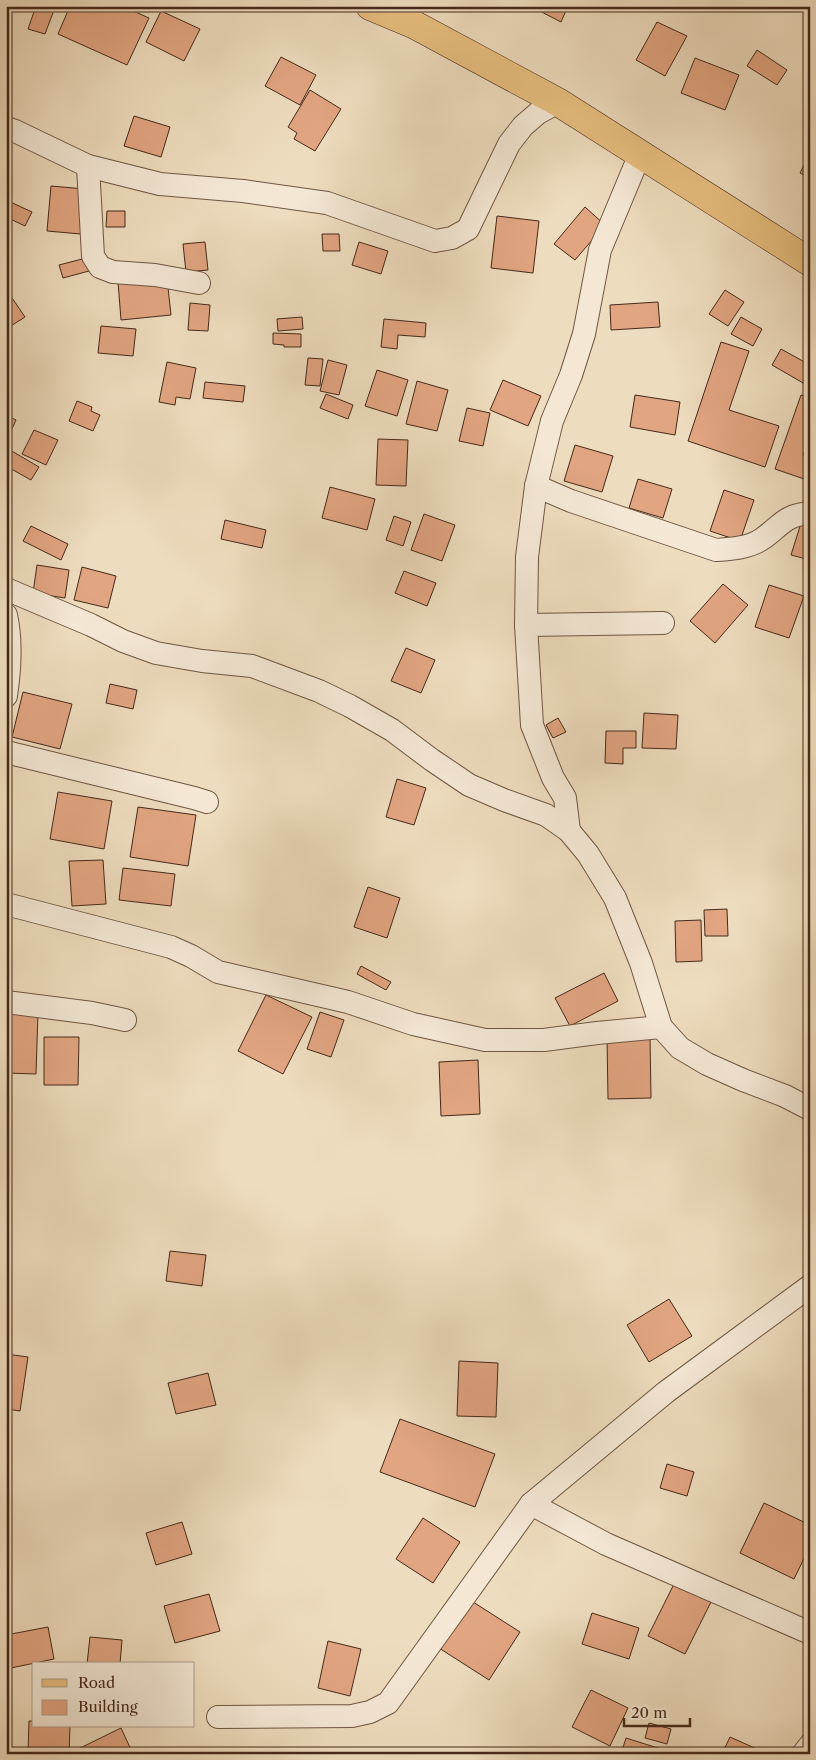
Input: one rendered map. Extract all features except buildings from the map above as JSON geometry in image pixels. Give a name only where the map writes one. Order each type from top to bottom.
[{"type":"main road","points":[[370,6],[413,24],[558,102],[810,262]]},
{"type":"street","points":[[6,128],[88,166],[160,184],[243,191],[327,203],[434,241],[452,238],[468,229],[509,144],[523,126],[538,113],[558,102]]},
{"type":"street","points":[[569,831],[565,798],[553,778],[532,725],[526,625],[527,557],[536,486],[552,421],[571,374],[584,334],[600,250],[640,154]]},
{"type":"street","points":[[88,166],[94,256],[100,267],[113,272],[155,275],[199,283]]},
{"type":"street","points":[[536,486],[570,501],[716,550],[738,548],[761,540],[786,518],[810,513]]},
{"type":"street","points":[[6,589],[124,641],[156,652],[202,661],[252,666],[319,691],[392,730],[469,785],[546,815],[569,831],[588,854],[616,898],[641,963],[661,1027],[680,1048],[707,1064],[785,1096],[810,1109]]},
{"type":"street","points":[[6,615],[10,667],[6,696]]},
{"type":"street","points":[[526,625],[663,623]]},
{"type":"street","points":[[6,752],[207,802]]},
{"type":"street","points":[[6,904],[171,947],[218,972],[348,1002],[413,1024],[485,1040],[544,1040],[597,1032],[661,1027]]},
{"type":"street","points":[[6,1002],[92,1013],[125,1020]]},
{"type":"street","points":[[218,1717],[352,1716],[370,1712],[388,1703],[531,1504],[666,1392],[810,1286]]},
{"type":"street","points":[[531,1504],[606,1544],[810,1633]]},
{"type":"street","points":[[804,1754],[810,1745]]}]
